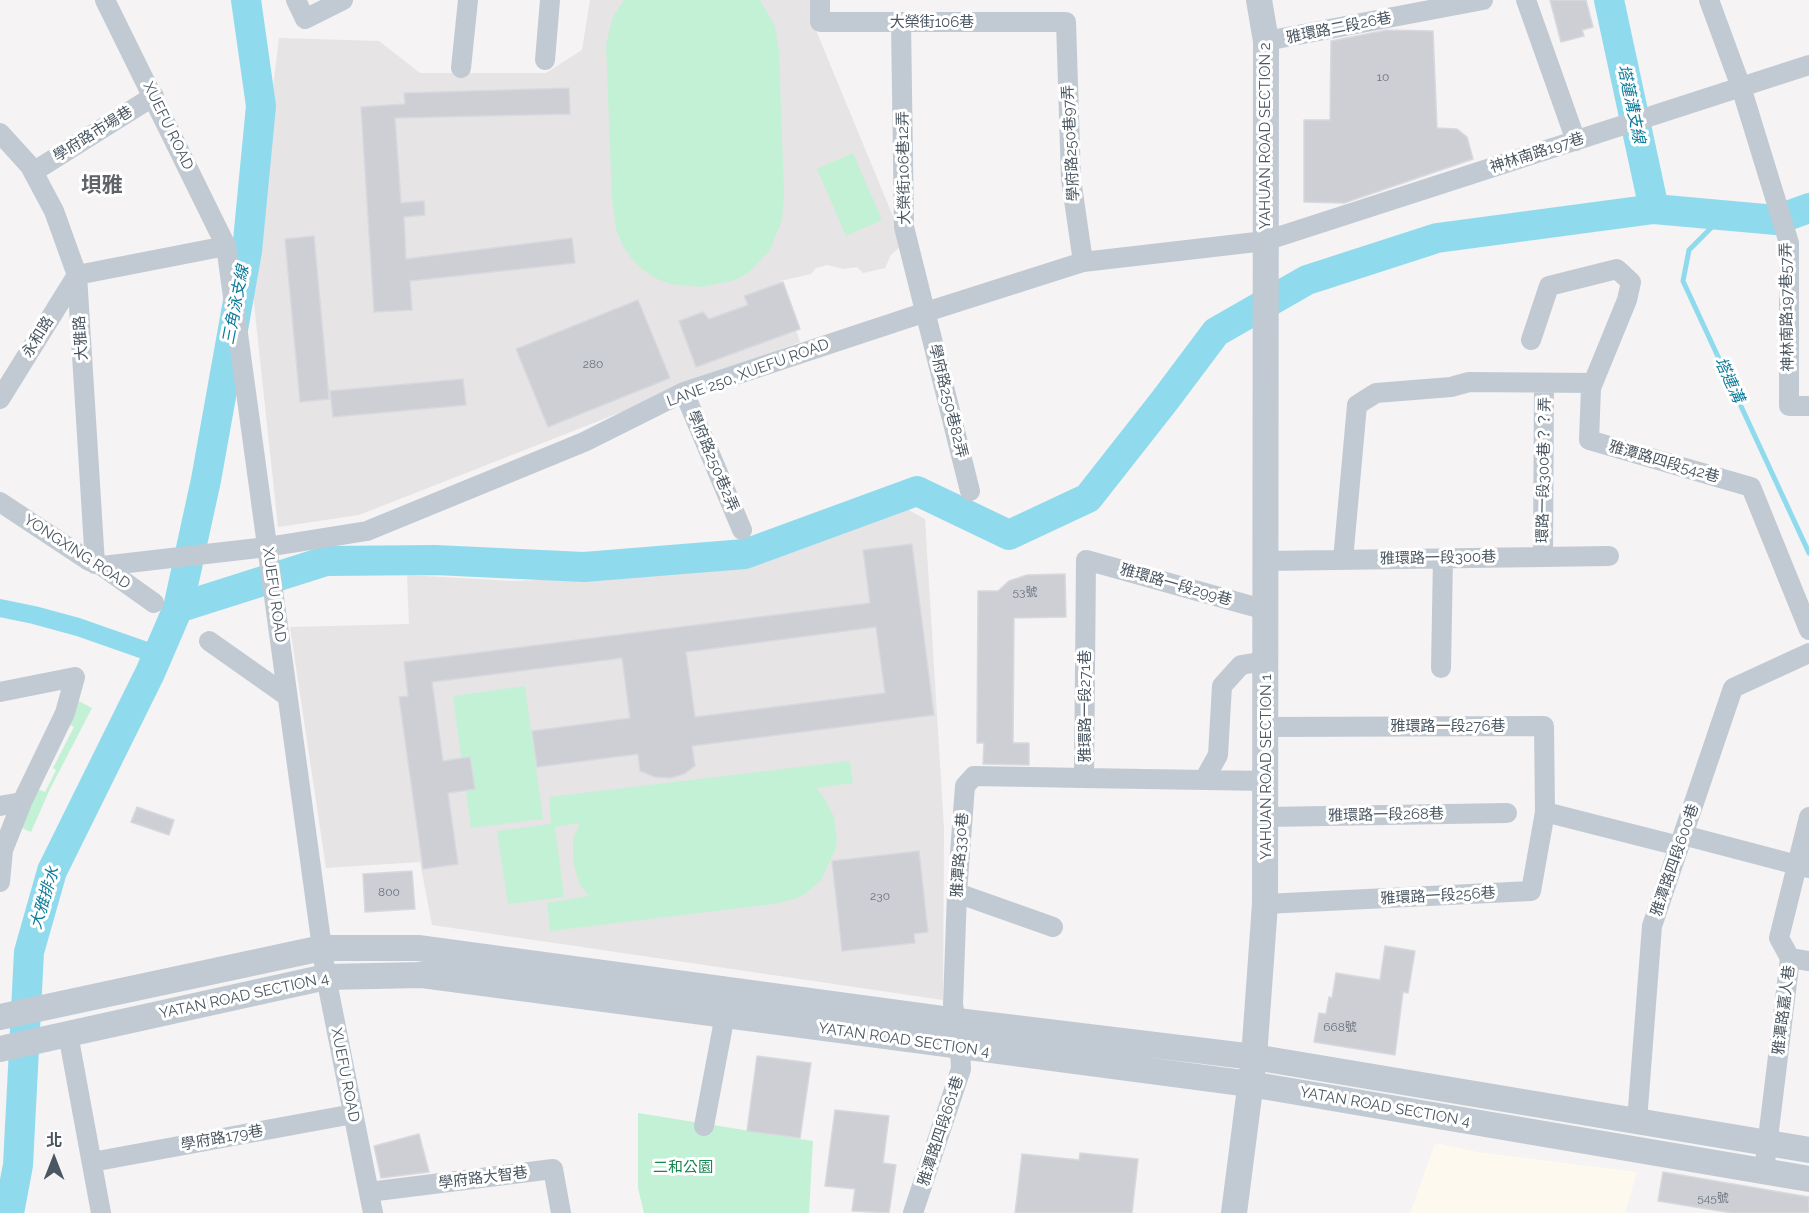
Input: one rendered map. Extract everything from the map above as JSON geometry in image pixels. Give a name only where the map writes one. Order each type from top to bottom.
[{"type":"street","points":[[296,0],[306,19],[343,0]]},
{"type":"street","points":[[461,68],[468,0]]},
{"type":"street","points":[[545,60],[550,0]]},
{"type":"street","name":"大榮街106巷","points":[[820,0],[820,22],[1066,22]]},
{"type":"street","name":"YAHUAN ROAD SECTION 2","points":[[1259,0],[1266,41],[1266,319]]},
{"type":"street","points":[[1526,0],[1576,141]]},
{"type":"street","name":"神林南路197巷57弄","points":[[1709,0],[1741,87],[1789,243],[1789,406],[1809,406]]},
{"type":"street","name":"雅環路二段26巷","points":[[1266,41],[1470,1]]},
{"type":"street","name":"XUEFU ROAD","points":[[110,2],[226,246],[326,977],[373,1213]]},
{"type":"street","name":"大榮街106巷12弄","points":[[902,22],[904,227],[926,312]]},
{"type":"street","name":"學府路250巷97弄","points":[[1066,22],[1071,179],[1083,262]]},
{"type":"street","name":"神林南路197巷","points":[[1265,241],[1809,65]]},
{"type":"street","name":"學府路市場巷","points":[[33,172],[154,96]]},
{"type":"street","name":"大雅路","points":[[0,133],[33,172],[54,211],[77,275],[98,565]]},
{"type":"street","name":"LANE 250, XUEFU ROAD","points":[[98,565],[267,547],[367,531],[584,441],[684,392],[926,312],[1083,262],[1265,241]]},
{"type":"street","points":[[77,275],[226,246]]},
{"type":"street","name":"雅潭路四段542巷","points":[[1531,340],[1549,286],[1617,269],[1631,282],[1627,300],[1591,388],[1589,440],[1751,487],[1808,625]]},
{"type":"street","name":"永和路","points":[[0,399],[77,275]]},
{"type":"street","name":"學府路250巷82弄","points":[[926,312],[970,490]]},
{"type":"street","name":"YAHUAN ROAD SECTION 1","points":[[1234,1213],[1254,1057],[1265,904],[1266,319]]},
{"type":"street","points":[[1343,560],[1357,405],[1376,393],[1452,387],[1469,382],[1593,383]]},
{"type":"street","name":"環路一段300巷？？弄","points":[[1543,557],[1544,383]]},
{"type":"street","name":"學府路250巷2弄","points":[[684,392],[742,530]]},
{"type":"street","name":"YONGXING ROAD","points":[[0,502],[154,603]]},
{"type":"street","name":"雅環路一段300巷","points":[[1266,561],[1609,556]]},
{"type":"street","points":[[1441,668],[1443,558]]},
{"type":"street","name":"雅環路一段299巷","points":[[1086,560],[1266,610]]},
{"type":"street","name":"雅環路一段271巷","points":[[1086,560],[1084,778],[1266,781]]},
{"type":"street","points":[[209,641],[287,696]]},
{"type":"street","name":"雅潭路四段600巷","points":[[1637,1121],[1652,926],[1733,688],[1809,654]]},
{"type":"street","points":[[1204,780],[1218,755],[1222,686],[1241,665],[1266,661]]},
{"type":"street","points":[[0,692],[75,677],[65,713],[22,802],[3,850],[0,882]]},
{"type":"street","name":"雅環路一段276巷","points":[[1266,727],[1544,726],[1545,812]]},
{"type":"street","name":"雅潭路330巷","points":[[960,1047],[953,1004],[964,786],[974,776],[1084,778]]},
{"type":"street","points":[[0,806],[22,802]]},
{"type":"street","points":[[1545,812],[1803,866]]},
{"type":"street","name":"雅環路一段256巷","points":[[1265,904],[1532,891],[1545,812]]},
{"type":"street","name":"雅環路一段268巷","points":[[1266,817],[1507,813]]},
{"type":"street","name":"雅潭路嘉人巷","points":[[1764,1171],[1800,960],[1779,938],[1803,866],[1809,817]]},
{"type":"street","points":[[957,893],[1053,927]]},
{"type":"street","name":"YATAN ROAD SECTION 4","points":[[3,1017],[322,948],[418,948],[957,1021],[1254,1057],[1809,1150]]},
{"type":"street","name":"YATAN ROAD SECTION 4","points":[[2,1049],[326,977],[422,975],[1251,1084],[1809,1179]]},
{"type":"street","points":[[704,1126],[725,1015]]},
{"type":"street","points":[[62,1035],[92,1162],[101,1213]]},
{"type":"street","name":"雅潭路四段661巷","points":[[913,1213],[961,1069],[960,1047]]},
{"type":"street","name":"學府路179巷","points":[[92,1162],[353,1114]]},
{"type":"street","name":"學府路大智巷","points":[[369,1192],[553,1169],[561,1213]]},
{"type":"shaded area","points":[[590,0],[813,0],[813,23],[904,243],[891,255],[885,268],[863,273],[857,267],[843,269],[827,265],[816,268],[811,274],[780,281],[800,342],[359,515],[278,527],[253,294],[257,221],[279,38],[379,41],[420,73],[546,73],[582,50]]},
{"type":"shaded area","points":[[903,507],[925,519],[944,829],[943,1000],[432,925],[420,862],[326,868],[290,627],[409,624],[407,575],[512,581],[626,577],[651,571],[742,562],[804,544]]},
{"type":"shaded area","points":[[1435,1143],[1478,1152],[1637,1172],[1625,1213],[1410,1213]]},
{"type":"green space","points":[[624,0],[760,0],[775,26],[779,50],[784,195],[782,220],[770,250],[749,272],[735,280],[702,287],[671,284],[657,279],[632,259],[623,246],[616,229],[612,199],[606,44],[613,17]]},
{"type":"green space","points":[[853,153],[882,220],[846,236],[817,169]]},
{"type":"green space","points":[[525,686],[543,819],[471,828],[453,696]]},
{"type":"green space","points":[[75,699],[92,708],[50,789],[31,832],[15,825],[31,787],[45,792],[56,770],[53,768],[74,727],[63,721]]},
{"type":"green space","points":[[850,761],[853,783],[816,788],[834,817],[837,839],[835,850],[821,880],[805,894],[795,899],[773,904],[550,931],[547,903],[589,896],[579,883],[573,861],[573,839],[580,823],[555,827],[564,897],[508,904],[497,831],[551,824],[549,797]]},
{"type":"green space","name":"二和公園","points":[[638,1113],[813,1141],[809,1213],[644,1213],[638,1188]]},
{"type":"building","points":[[1550,0],[1586,0],[1593,27],[1582,30],[1584,36],[1561,42]]},
{"type":"building","points":[[1387,30],[1433,31],[1437,128],[1457,129],[1467,137],[1473,159],[1344,203],[1304,202],[1304,120],[1330,120],[1331,41]]},
{"type":"building","points":[[569,88],[570,114],[395,118],[401,203],[424,201],[425,215],[404,217],[406,259],[572,238],[575,263],[410,281],[412,310],[374,312],[361,107],[405,104],[404,93]]},
{"type":"building","points":[[314,236],[329,399],[300,402],[285,239]]},
{"type":"building","points":[[783,282],[800,329],[696,367],[679,321],[703,312],[709,319],[748,305],[744,296]]},
{"type":"building","points":[[638,300],[670,378],[548,427],[516,349]]},
{"type":"building","points":[[463,379],[466,405],[333,417],[330,391]]},
{"type":"building","points":[[912,544],[934,715],[692,746],[695,766],[684,774],[670,778],[655,777],[640,771],[638,754],[537,767],[532,731],[630,718],[622,658],[432,682],[443,761],[470,757],[475,789],[448,793],[458,864],[423,869],[399,697],[408,696],[404,662],[870,603],[863,550]],"holes":[[[876,627],[885,693],[695,717],[686,652]]]},
{"type":"building","points":[[1065,574],[1066,617],[1014,618],[1013,743],[1029,743],[1029,765],[983,764],[984,743],[977,743],[978,591],[998,591],[1009,581],[1027,575]]},
{"type":"building","points":[[137,807],[174,820],[169,835],[131,822]]},
{"type":"building","points":[[919,851],[928,932],[914,934],[915,943],[842,951],[832,861]]},
{"type":"building","points":[[412,871],[415,909],[365,912],[363,874]]},
{"type":"building","points":[[1385,946],[1415,951],[1408,993],[1403,992],[1395,1055],[1314,1042],[1319,1013],[1326,1014],[1329,997],[1332,998],[1336,973],[1380,980]]},
{"type":"building","points":[[757,1056],[811,1063],[800,1138],[747,1131]]},
{"type":"building","points":[[835,1110],[889,1116],[883,1163],[896,1165],[889,1213],[852,1211],[855,1189],[825,1186]]},
{"type":"building","points":[[419,1134],[429,1172],[381,1178],[374,1146]]},
{"type":"building","points":[[1080,1153],[1138,1159],[1132,1213],[1015,1213],[1022,1154],[1079,1160]]},
{"type":"building","points":[[1663,1172],[1809,1197],[1809,1213],[1732,1213],[1658,1201]]},
{"type":"waterway","name":"大雅排水","points":[[9,1213],[18,1165],[29,952],[52,871],[150,673],[178,608],[206,480],[247,251],[261,106],[246,0]]},
{"type":"waterway","name":"塔蓮溝支線","points":[[1609,0],[1654,209]]},
{"type":"waterway","points":[[178,608],[326,561],[435,560],[584,567],[745,554],[917,491],[1009,535],[1088,498],[1216,332],[1307,280],[1437,238],[1654,209],[1776,220],[1809,208]]},
{"type":"waterway","name":"塔連溝","points":[[1724,215],[1689,250],[1683,281],[1809,553]]},
{"type":"waterway","points":[[0,608],[78,627],[158,655]]},
{"type":"district","name":"垻雅","points":[[102,186]]},
{"type":"water label","name":"三角泳支線","points":[[236,305]]}]
